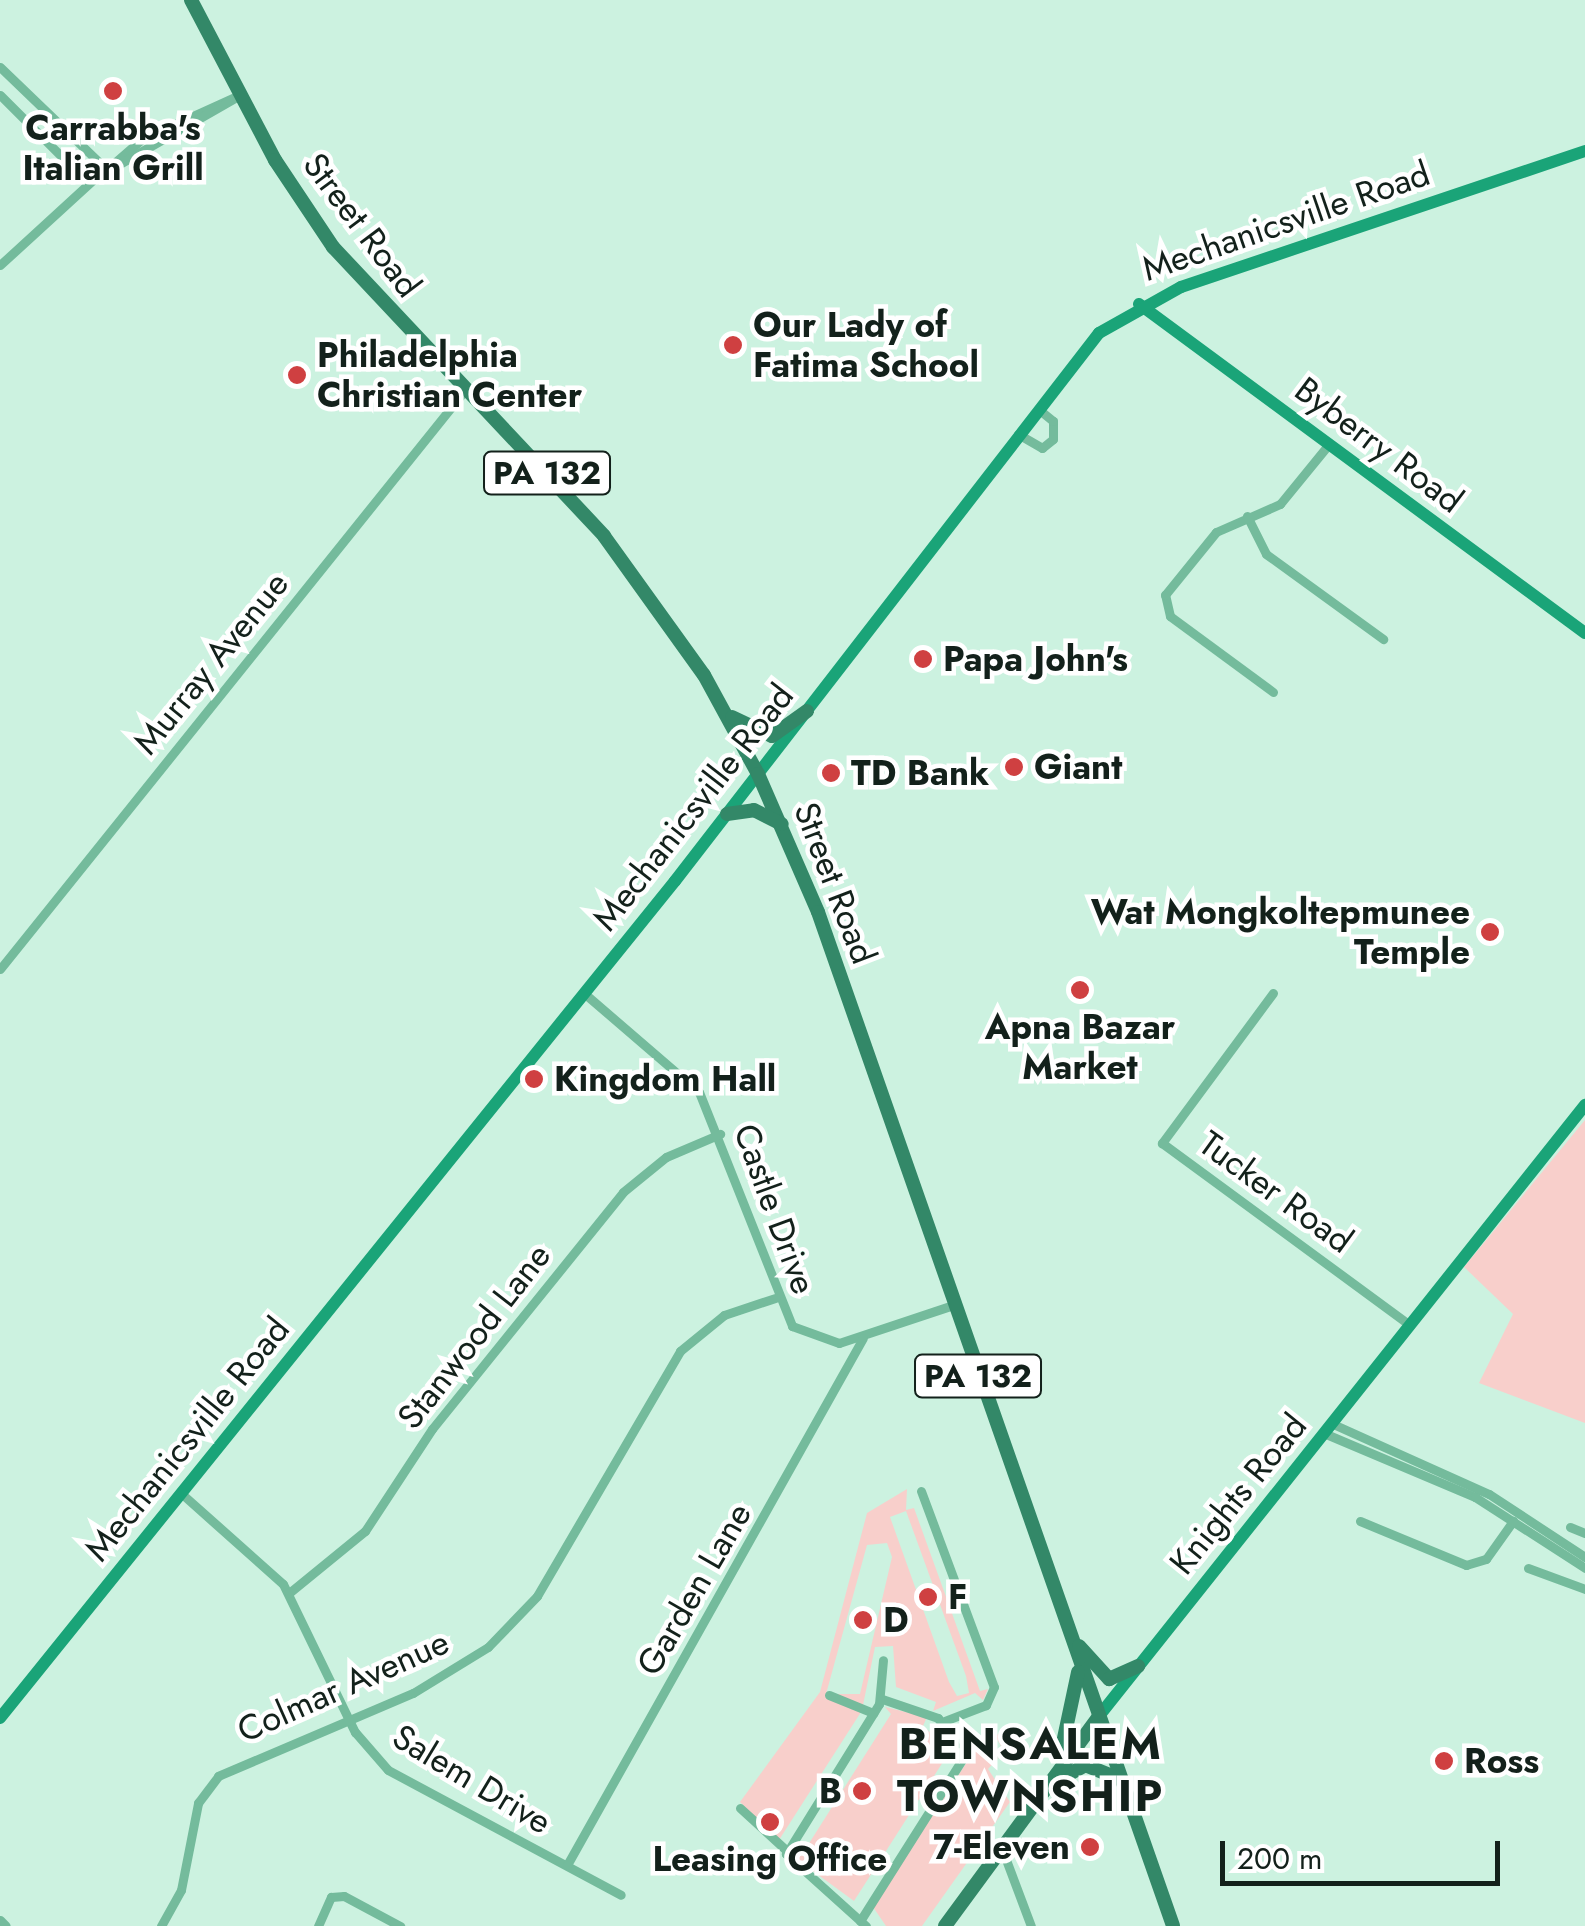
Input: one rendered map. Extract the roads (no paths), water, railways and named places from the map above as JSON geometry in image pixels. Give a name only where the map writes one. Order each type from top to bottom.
[{"type":"main road","name":"Street Road","points":[[191,0],[240,96],[333,247],[604,536],[724,708],[758,774],[783,825],[1174,1926]]},
{"type":"main road","points":[[724,708],[764,736],[807,711]]},
{"type":"main road","points":[[727,814],[754,810],[783,825]]},
{"type":"main road","points":[[1072,1639],[1102,1676],[1125,1677],[1138,1666]]},
{"type":"main road","points":[[1044,1788],[1076,1713],[1072,1639]]},
{"type":"main road","name":"Knights Road","points":[[945,1926],[1099,1716]]},
{"type":"main road","points":[[1044,1788],[1085,1765],[1122,1780]]},
{"type":"street","points":[[0,67],[106,170]]},
{"type":"street","points":[[0,96],[88,183]]},
{"type":"street","points":[[0,264],[142,139],[240,96]]},
{"type":"street","name":"Mechanicsville Road","points":[[0,1718],[585,994],[1100,333],[1139,304],[1585,152]]},
{"type":"street","name":"Byberry Road","points":[[1139,304],[1585,632]]},
{"type":"street","name":"Murray Avenue","points":[[0,969],[465,390]]},
{"type":"street","points":[[1018,434],[1042,448],[1052,439],[1053,421],[1038,409]]},
{"type":"street","points":[[1273,692],[1170,616],[1166,602],[1216,532],[1280,504],[1329,444]]},
{"type":"street","points":[[1247,516],[1266,554],[1383,639]]},
{"type":"street","name":"Tucker Road","points":[[1273,992],[1162,1143],[1410,1325]]},
{"type":"street","name":"Castle Drive","points":[[585,994],[687,1077],[720,1134],[775,1298],[809,1337],[863,1338],[953,1305]]},
{"type":"street","name":"Knights Road","points":[[1099,1716],[1585,1104]]},
{"type":"street","name":"Stanwood Lane","points":[[290,1593],[372,1523],[432,1429],[622,1192],[666,1157],[720,1134]]},
{"type":"street","name":"Colmar Avenue","points":[[161,1926],[181,1890],[198,1803],[218,1776],[442,1678],[500,1638],[537,1596],[680,1351],[724,1314],[775,1298]]},
{"type":"street","name":"Garden Lane","points":[[566,1866],[863,1338]]},
{"type":"street","points":[[1329,1429],[1475,1498],[1585,1556]]},
{"type":"street","points":[[921,1490],[994,1687],[986,1705],[942,1722]]},
{"type":"street","name":"Salem Drive","points":[[182,1494],[290,1593],[349,1720],[388,1770],[621,1894]]},
{"type":"street","points":[[1360,1520],[1466,1565],[1486,1559],[1514,1519]]},
{"type":"street","points":[[1514,1519],[1585,1568]]},
{"type":"street","points":[[1570,1527],[1585,1532]]},
{"type":"street","points":[[1528,1568],[1585,1590]]},
{"type":"street","points":[[786,1850],[882,1698],[883,1660]]},
{"type":"street","points":[[830,1694],[873,1712]]},
{"type":"street","points":[[740,1808],[863,1924],[963,1758],[942,1722],[882,1698]]},
{"type":"street","points":[[1001,1848],[1031,1926]]},
{"type":"street","points":[[318,1926],[331,1897],[344,1896],[400,1926]]},
{"type":"street","points":[[0,1920],[6,1926]]},
{"type":"place","name":"Carrabba's Italian Grill","points":[[113,91]]},
{"type":"place","name":"Our Lady of Fatima School","points":[[733,345]]},
{"type":"place","name":"Philadelphia Christian Center","points":[[297,375]]},
{"type":"place","name":"Papa John's","points":[[923,659]]},
{"type":"place","name":"Giant","points":[[1014,767]]},
{"type":"place","name":"TD Bank","points":[[831,773]]},
{"type":"place","name":"Wat Mongkoltepmunee Temple","points":[[1490,932]]},
{"type":"place","name":"Apna Bazar Market","points":[[1080,990]]},
{"type":"place","name":"Kingdom Hall","points":[[534,1079]]},
{"type":"place","name":"F","points":[[928,1597]]},
{"type":"place","name":"D","points":[[863,1620]]},
{"type":"place","name":"Ross","points":[[1444,1761]]},
{"type":"place","name":"B","points":[[862,1791]]},
{"type":"place","name":"Leasing Office","points":[[770,1822]]},
{"type":"place","name":"7-Eleven","points":[[1090,1847]]},
{"type":"district","name":"BENSALEM TOWNSHIP","points":[[1031,1770]]}]
